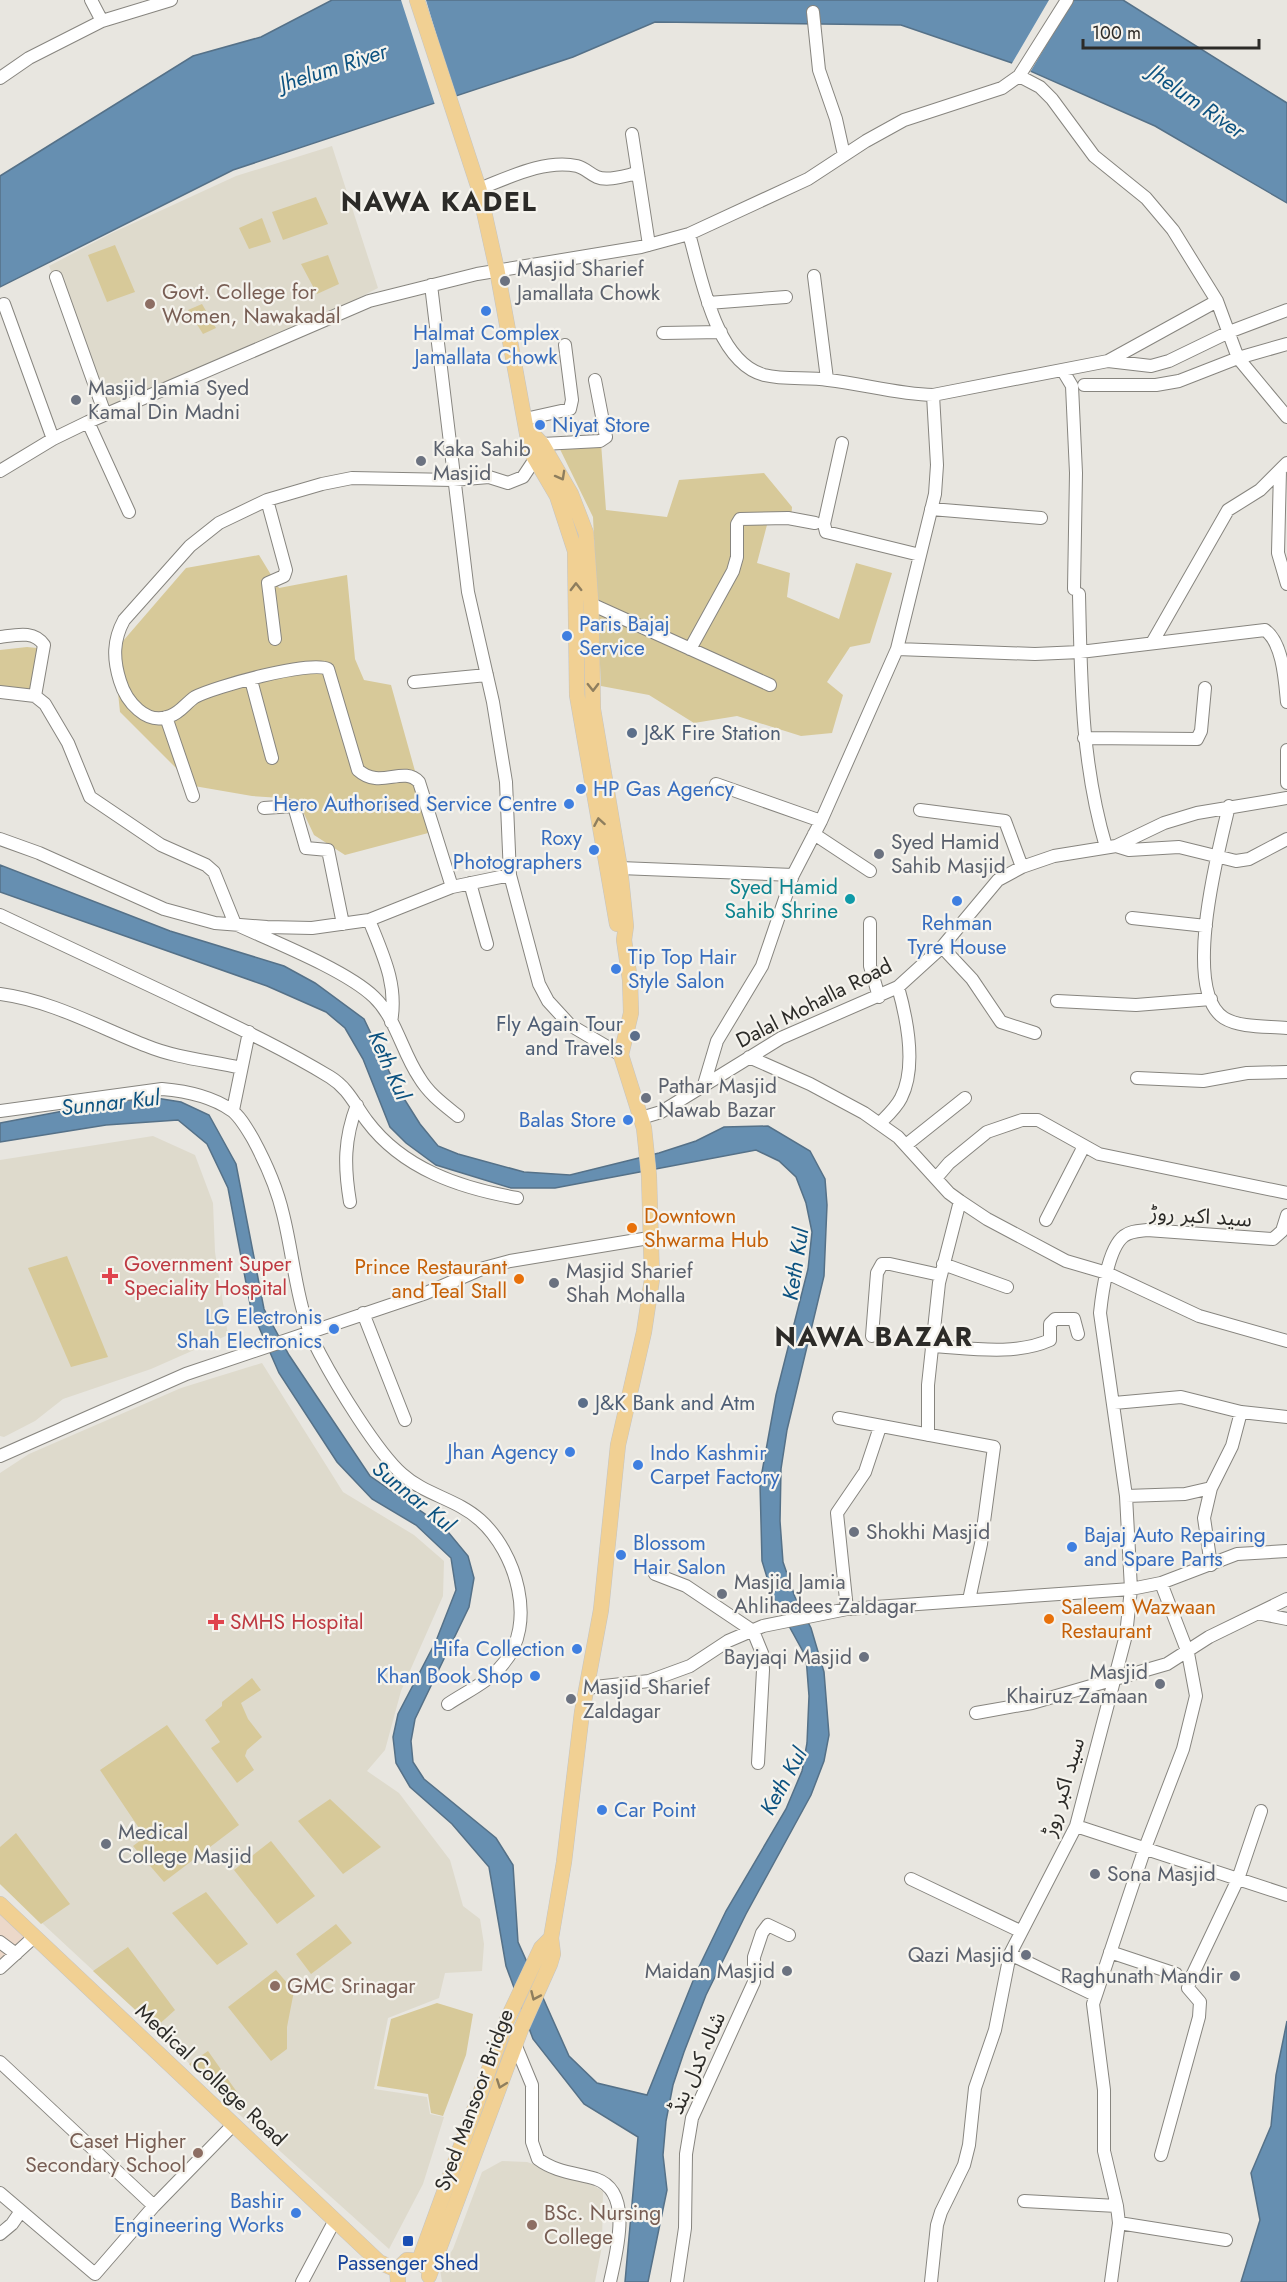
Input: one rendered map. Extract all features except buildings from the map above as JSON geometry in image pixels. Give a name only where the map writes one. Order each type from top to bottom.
[{"type":"main road","points":[[417,0],[442,84],[478,189],[497,270],[526,424],[535,459],[557,496],[575,551],[577,695],[617,929],[624,940]]},
{"type":"main road","points":[[526,424],[542,444],[571,494],[586,533],[591,604],[593,709],[620,868],[626,926],[624,940],[630,980],[631,1013],[621,1055],[642,1123],[650,1176],[649,1238],[652,1279],[644,1332],[618,1445],[602,1610],[586,1688],[564,1862],[551,1938],[543,1960]]},
{"type":"main road","name":"Medical College Road","points":[[0,1904],[396,2278]]},
{"type":"main road","name":"Syed Mansoor Bridge","points":[[419,2261],[507,2020],[543,1960]]},
{"type":"main road","name":"Syed Mansoor Bridge","points":[[428,2279],[521,2029],[543,1960]]},
{"type":"main road","points":[[396,2278],[406,2260],[419,2261],[424,2264],[428,2279]]},
{"type":"street","points":[[91,0],[102,21]]},
{"type":"street","points":[[0,78],[29,58],[102,21],[171,0]]},
{"type":"street","points":[[0,471],[53,439],[105,414],[369,301],[497,270],[650,245],[689,234],[808,179],[904,120],[1002,88],[1019,76],[1067,0]]},
{"type":"street","points":[[813,12],[819,70],[836,119],[844,155]]},
{"type":"street","points":[[1019,76],[1041,87],[1094,156],[1146,198],[1173,230],[1217,301],[1238,358],[1282,403],[1287,417]]},
{"type":"street","points":[[632,134],[650,245]]},
{"type":"street","points":[[478,189],[530,170],[550,166],[577,166],[597,177],[605,178],[638,173]]},
{"type":"street","points":[[689,234],[708,303],[721,332],[744,363],[761,374],[827,380],[904,394],[933,395],[1108,361],[1217,301]]},
{"type":"street","points":[[814,276],[827,380]]},
{"type":"street","points":[[56,277],[105,414]]},
{"type":"street","points":[[432,285],[448,412],[453,480],[468,592],[487,675],[506,782],[510,875],[540,984],[548,1001],[570,1025],[621,1055]]},
{"type":"street","points":[[708,303],[786,297]]},
{"type":"street","points":[[4,304],[53,439]]},
{"type":"street","points":[[1108,361],[1151,366],[1169,361],[1229,332],[1287,310]]},
{"type":"street","points":[[663,333],[721,332]]},
{"type":"street","points":[[1084,385],[1156,385],[1185,379],[1238,358],[1287,344]]},
{"type":"street","points":[[526,424],[570,409],[572,400],[565,345]]},
{"type":"street","points":[[1063,371],[1072,386],[1073,397],[1077,473],[1077,591],[1084,738],[1094,804],[1111,846],[1129,849],[1179,847],[1236,861],[1249,859],[1287,838]]},
{"type":"street","points":[[542,444],[600,441],[606,437],[596,380]]},
{"type":"street","points":[[703,1088],[717,1041],[762,966],[793,875],[821,821],[897,649],[931,509],[937,465],[933,395]]},
{"type":"street","points":[[88,422],[129,512]]},
{"type":"street","points":[[842,442],[824,524],[826,532],[920,555]]},
{"type":"street","points":[[452,887],[419,782],[409,776],[372,779],[358,770],[328,669],[305,666],[252,680],[195,698],[166,717],[146,715],[132,705],[123,690],[114,648],[117,633],[124,620],[190,546],[219,523],[267,500],[322,483],[352,478],[453,480],[489,477],[508,483],[523,477],[535,459]]},
{"type":"street","points":[[1283,466],[1278,553],[1287,584]]},
{"type":"street","points":[[1152,643],[1228,510],[1260,490],[1283,466]]},
{"type":"street","points":[[267,500],[286,570],[284,576],[268,583],[275,639]]},
{"type":"street","points":[[931,509],[1041,518]]},
{"type":"street","points":[[690,649],[733,571],[737,557],[737,524],[740,519],[788,518],[815,523]]},
{"type":"street","points":[[591,604],[770,685]]},
{"type":"street","points":[[897,649],[1035,654],[1080,652],[1265,630],[1270,633],[1278,653],[1287,702]]},
{"type":"street","points":[[0,637],[31,635],[44,645],[34,696]]},
{"type":"street","points":[[414,682],[487,675]]},
{"type":"street","points":[[252,680],[272,758]]},
{"type":"street","points":[[1084,738],[1197,739],[1201,731],[1205,688]]},
{"type":"street","points":[[0,692],[34,696],[45,704],[68,743],[90,798],[161,845],[206,865],[214,872],[235,924],[345,977],[374,997],[391,1022],[418,1076],[435,1099],[458,1116]]},
{"type":"street","points":[[166,717],[193,796]]},
{"type":"street","points":[[1287,750],[1287,783]]},
{"type":"street","points":[[717,784],[821,821]]},
{"type":"street","name":"Dalal Mohalla Road","points":[[642,1123],[703,1088],[781,1038],[898,987],[942,947],[971,909],[998,880],[1022,867],[1054,856],[1111,846],[1164,823],[1229,806],[1287,798]]},
{"type":"street","points":[[264,808],[294,806],[306,848],[328,850],[342,924]]},
{"type":"street","points":[[1229,806],[1217,856],[1206,926],[1204,965],[1211,999],[1217,1012],[1230,1021],[1287,1028]]},
{"type":"street","points":[[920,810],[1005,821],[1022,867]]},
{"type":"street","points":[[814,834],[870,871]]},
{"type":"street","points":[[0,839],[59,862],[164,909],[192,918],[235,924],[312,928],[369,920],[452,887],[510,875]]},
{"type":"street","points":[[620,868],[793,875]]},
{"type":"street","points":[[470,883],[487,944]]},
{"type":"street","points":[[0,915],[249,1032],[330,1077],[342,1086],[368,1122],[385,1140],[406,1158],[432,1174],[484,1192],[517,1198]]},
{"type":"street","points":[[1132,918],[1206,926]]},
{"type":"street","points":[[369,920],[392,979],[395,1003],[391,1022]]},
{"type":"street","points":[[870,923],[870,966],[879,997]]},
{"type":"street","points":[[942,947],[972,979],[1000,1022],[1035,1033]]},
{"type":"street","points":[[880,1123],[902,1098],[907,1073],[909,1044],[906,1017],[898,987]]},
{"type":"street","points":[[0,994],[18,997],[70,1013],[150,1047],[242,1068]]},
{"type":"street","points":[[1057,1001],[1136,1005],[1211,999]]},
{"type":"street","points":[[233,1110],[249,1032]]},
{"type":"street","points":[[749,1057],[810,1084],[880,1123],[906,1144],[949,1193],[987,1219],[1066,1261],[1107,1273],[1199,1316],[1287,1341]]},
{"type":"street","points":[[1137,1078],[1203,1081],[1247,1073],[1287,1071]]},
{"type":"street","points":[[0,1110],[162,1089],[189,1092],[233,1110],[255,1142],[273,1180],[289,1240],[300,1304],[309,1332],[331,1373],[389,1460],[420,1488],[468,1510],[481,1521],[502,1547],[512,1566],[519,1587],[520,1611],[518,1629],[509,1658],[491,1675],[448,1704]]},
{"type":"street","points":[[906,1144],[965,1098]]},
{"type":"street","points":[[350,1202],[344,1159],[346,1137],[357,1105]]},
{"type":"street","points":[[937,1177],[949,1163],[987,1132],[1022,1120],[1038,1120],[1099,1154],[1184,1170],[1253,1188],[1287,1193]]},
{"type":"street","points":[[1046,1220],[1084,1146]]},
{"type":"street","points":[[928,1435],[931,1346],[941,1270],[960,1201]]},
{"type":"street","name":"سید اکبر روڑ","points":[[931,2282],[937,2225],[964,2165],[969,2145],[975,2088],[995,2031],[1010,1954],[1020,1932],[1041,1899],[1076,1826],[1126,1635],[1131,1588],[1126,1496],[1114,1403],[1104,1357],[1100,1313],[1107,1273],[1117,1244],[1128,1233],[1147,1230],[1268,1240],[1278,1237],[1287,1215]]},
{"type":"street","points":[[0,1456],[186,1374],[426,1293],[483,1268],[510,1261],[649,1238]]},
{"type":"street","points":[[872,1336],[879,1267],[890,1264],[941,1270],[1007,1287]]},
{"type":"street","points":[[363,1313],[405,1420]]},
{"type":"street","points":[[931,1346],[1000,1349],[1024,1347],[1050,1340],[1050,1324],[1055,1319],[1074,1319],[1078,1334]]},
{"type":"street","points":[[1114,1403],[1181,1397],[1241,1412],[1287,1417]]},
{"type":"street","points":[[1210,1565],[1204,1518],[1211,1488],[1232,1446],[1241,1412]]},
{"type":"street","points":[[838,1418],[994,1447],[981,1544],[969,1600]]},
{"type":"street","points":[[846,1609],[837,1513],[865,1472],[880,1426]]},
{"type":"street","points":[[1126,1496],[1185,1494],[1211,1488]]},
{"type":"street","points":[[586,1688],[649,1682],[690,1666],[728,1641],[753,1631],[774,1624],[846,1609],[1131,1588],[1161,1583],[1248,1552],[1287,1551]]},
{"type":"street","points":[[655,1574],[686,1586],[753,1631],[762,1653],[763,1670],[758,1763]]},
{"type":"street","points":[[1112,2282],[1119,2223],[1104,2151],[1104,2090],[1094,2025],[1095,1995],[1145,1848],[1183,1749],[1194,1710],[1195,1684],[1188,1653],[1161,1583]]},
{"type":"street","points":[[976,1713],[1032,1703],[1167,1664],[1188,1653],[1209,1637],[1262,1614],[1287,1599]]},
{"type":"street","points":[[1262,1614],[1287,1619]]},
{"type":"street","points":[[1161,2155],[1200,2009],[1200,2002],[1188,1988],[1238,1879],[1261,1811]]},
{"type":"street","points":[[1076,1826],[1287,1895]]},
{"type":"street","points":[[911,1879],[1020,1932]]},
{"type":"street","name":"شالہ کدل بنڈ","points":[[677,2282],[685,2228],[686,2154],[692,2118],[754,1982],[754,1957],[763,1930],[768,1925],[789,1935]]},
{"type":"street","points":[[0,1968],[34,1937]]},
{"type":"street","points":[[0,1942],[16,1954]]},
{"type":"street","points":[[1110,1952],[1176,1974]]},
{"type":"street","points":[[1010,1954],[1095,1995]]},
{"type":"street","points":[[515,2044],[532,2085],[532,2142],[538,2159],[555,2169],[605,2183],[614,2194],[618,2230],[610,2282]]},
{"type":"street","points":[[0,2062],[154,2206]]},
{"type":"street","points":[[0,2193],[95,2274],[154,2206],[233,2125]]},
{"type":"street","points":[[1024,2201],[1117,2205]]},
{"type":"street","points":[[0,2234],[12,2224],[21,2211]]},
{"type":"street","points":[[302,2282],[335,2220]]},
{"type":"street","points":[[1119,2223],[1226,2240]]},
{"type":"shaded area","points":[[332,146],[378,288],[323,316],[107,411],[49,266],[112,233],[236,176]]},
{"type":"shaded area","points":[[316,197],[328,224],[283,240],[272,212]]},
{"type":"shaded area","points":[[262,218],[271,242],[249,249],[239,228]]},
{"type":"shaded area","points":[[115,245],[135,292],[107,302],[88,255]]},
{"type":"shaded area","points":[[328,255],[339,284],[317,294],[301,264]]},
{"type":"shaded area","points":[[202,304],[216,328],[203,334],[188,310]]},
{"type":"shaded area","points":[[556,441],[601,443],[606,510],[667,517],[679,480],[764,473],[792,507],[791,520],[768,521],[757,563],[790,573],[787,597],[839,619],[856,563],[892,573],[870,643],[850,647],[827,682],[843,695],[832,733],[801,736],[737,716],[694,723],[649,695],[601,686],[593,517]]},
{"type":"shaded area","points":[[259,555],[279,588],[347,575],[355,659],[364,680],[391,685],[432,832],[345,855],[314,835],[297,799],[252,796],[194,786],[120,712],[117,683],[123,641],[186,568]]},
{"type":"shaded area","points":[[37,648],[39,653],[33,694],[0,690],[0,650]]},
{"type":"shaded area","name":"Government Super Speciality Hospital","points":[[153,1136],[195,1155],[213,1203],[215,1252],[228,1335],[151,1369],[63,1399],[35,1421],[4,1437],[0,1436],[0,1160]]},
{"type":"shaded area","points":[[67,1256],[108,1357],[71,1367],[28,1268]]},
{"type":"shaded area","points":[[262,1363],[343,1492],[414,1535],[444,1561],[443,1596],[401,1691],[385,1750],[367,1771],[399,1793],[450,1860],[463,1906],[480,1919],[484,1944],[482,1971],[445,1973],[439,1998],[388,2018],[374,2089],[427,2097],[430,2114],[444,2117],[423,2184],[389,2249],[231,2107],[155,2028],[0,1884],[0,1473],[29,1454],[181,1388]]},
{"type":"shaded area","points":[[252,1678],[261,1690],[241,1703],[248,1719],[262,1737],[247,1750],[245,1756],[254,1770],[237,1783],[211,1748],[220,1742],[205,1720],[222,1706],[222,1702]]},
{"type":"shaded area","points":[[167,1725],[239,1825],[164,1882],[133,1846],[145,1837],[100,1770]]},
{"type":"shaded area","points":[[330,1799],[381,1847],[343,1874],[298,1821]]},
{"type":"shaded area","points":[[16,1833],[70,1904],[41,1924],[0,1884],[0,1847]]},
{"type":"shaded area","points":[[271,1841],[315,1896],[277,1924],[234,1870]]},
{"type":"shaded area","points":[[206,1892],[248,1944],[217,1965],[172,1913]]},
{"type":"shaded area","points":[[0,1905],[34,1937],[0,1968]]},
{"type":"shaded area","points":[[336,1924],[352,1943],[311,1974],[296,1954]]},
{"type":"shaded area","points":[[128,1947],[175,2010],[155,2028],[93,1971]]},
{"type":"shaded area","points":[[276,1970],[294,1991],[287,2027],[287,2049],[271,2061],[228,2007]]},
{"type":"shaded area","points":[[437,2003],[473,2014],[466,2055],[443,2116],[431,2113],[428,2094],[377,2086],[391,2019]]},
{"type":"shaded area","points":[[208,2051],[239,2095],[231,2107],[189,2064]]},
{"type":"shaded area","name":"BSc. Nursing College","points":[[502,2161],[527,2162],[603,2191],[602,2246],[595,2282],[442,2282],[440,2269],[453,2249],[482,2172]]},
{"type":"water","name":"Jhelum River","points":[[332,0],[1123,0],[1287,103],[1287,203],[1155,126],[1012,63],[901,25],[655,22],[573,57],[233,170],[0,287],[0,176],[193,56],[261,37]]},
{"type":"water","name":"Keth Kul","points":[[0,865],[170,931],[284,966],[315,983],[364,1019],[396,1086],[420,1124],[438,1146],[458,1154],[524,1172],[570,1175],[659,1153],[696,1141],[724,1127],[768,1126],[810,1151],[825,1179],[827,1205],[824,1276],[787,1430],[781,1469],[780,1521],[783,1562],[795,1597],[811,1628],[824,1672],[829,1735],[824,1761],[811,1795],[746,1914],[706,1995],[673,2085],[666,2121],[663,2155],[667,2190],[648,2282],[625,2282],[638,2137],[584,2104],[533,2039],[506,1966],[489,1867],[452,1824],[410,1787],[396,1763],[393,1737],[398,1714],[436,1641],[456,1590],[451,1558],[416,1525],[372,1499],[337,1462],[279,1373],[251,1309],[228,1188],[207,1144],[178,1120],[106,1125],[0,1142],[0,1123],[116,1101],[156,1098],[181,1102],[209,1115],[236,1164],[264,1309],[289,1355],[370,1476],[444,1527],[468,1556],[474,1578],[469,1607],[415,1719],[411,1741],[413,1762],[424,1779],[496,1838],[513,1865],[518,1942],[569,2056],[597,2083],[647,2095],[697,1971],[726,1911],[786,1809],[802,1771],[807,1743],[809,1696],[806,1657],[773,1597],[762,1561],[760,1483],[776,1395],[808,1269],[812,1232],[806,1203],[796,1177],[779,1161],[756,1150],[555,1188],[511,1188],[436,1165],[406,1143],[390,1127],[363,1059],[345,1028],[326,1012],[267,986],[0,892]]},
{"type":"water","points":[[1287,2021],[1287,2282],[1241,2282],[1260,2220],[1251,2173],[1271,2126],[1276,2075]]},
{"type":"pier","points":[[401,0],[426,0],[456,101],[436,108]]},
{"type":"pier","points":[[1049,0],[1073,0],[1029,74],[1011,65]]},
{"type":"place","name":"Masjid Sharief Jamallata Chowk","points":[[505,281]]},
{"type":"place","name":"Govt. College for Women, Nawakadal","points":[[150,304]]},
{"type":"place","name":"Halmat Complex Jamallata Chowk","points":[[486,311]]},
{"type":"place","name":"Masjid Jamia Syed Kamal Din Madni","points":[[76,400]]},
{"type":"place","name":"Niyat Store","points":[[540,425]]},
{"type":"place","name":"Kaka Sahib Masjid","points":[[421,461]]},
{"type":"place","name":"Paris Bajaj Service","points":[[567,636]]},
{"type":"place","name":"J&K Fire Station","points":[[632,733]]},
{"type":"place","name":"HP Gas Agency","points":[[581,789]]},
{"type":"place","name":"Hero Authorised Service Centre","points":[[569,804]]},
{"type":"place","name":"Roxy Photographers","points":[[594,850]]},
{"type":"place","name":"Syed Hamid Sahib Masjid","points":[[879,854]]},
{"type":"place","name":"Syed Hamid Sahib Shrine","points":[[850,899]]},
{"type":"place","name":"Rehman Tyre House","points":[[957,901]]},
{"type":"place","name":"Tip Top Hair Style Salon","points":[[616,969]]},
{"type":"place","name":"Fly Again Tour and Travels","points":[[635,1036]]},
{"type":"place","name":"Pathar Masjid Nawab Bazar","points":[[646,1098]]},
{"type":"place","name":"Balas Store","points":[[628,1120]]},
{"type":"place","name":"Downtown Shwarma Hub","points":[[632,1228]]},
{"type":"place","name":"Government Super Speciality Hospital","points":[[110,1276]]},
{"type":"place","name":"Prince Restaurant and Teal Stall","points":[[519,1279]]},
{"type":"place","name":"Masjid Sharief Shah Mohalla","points":[[554,1283]]},
{"type":"place","name":"LG Electronis Shah Electronics","points":[[334,1329]]},
{"type":"place","name":"J&K Bank and Atm","points":[[583,1403]]},
{"type":"place","name":"Jhan Agency","points":[[570,1452]]},
{"type":"place","name":"Indo Kashmir Carpet Factory","points":[[638,1465]]},
{"type":"place","name":"Shokhi Masjid","points":[[854,1532]]},
{"type":"place","name":"Bajaj Auto Repairing and Spare Parts","points":[[1072,1547]]},
{"type":"place","name":"Blossom Hair Salon","points":[[621,1555]]},
{"type":"place","name":"Masjid Jamia Ahlihadees Zaldagar","points":[[722,1594]]},
{"type":"place","name":"Saleem Wazwaan Restaurant","points":[[1049,1619]]},
{"type":"place","name":"SMHS Hospital","points":[[216,1622]]},
{"type":"place","name":"Hifa Collection","points":[[577,1649]]},
{"type":"place","name":"Bayjaqi Masjid","points":[[864,1657]]},
{"type":"place","name":"Khan Book Shop","points":[[535,1676]]},
{"type":"place","name":"Masjid Khairuz Zamaan","points":[[1160,1684]]},
{"type":"place","name":"Masjid Sharief Zaldagar","points":[[571,1699]]},
{"type":"place","name":"Car Point","points":[[602,1810]]},
{"type":"place","name":"Medical College Masjid","points":[[106,1844]]},
{"type":"place","name":"Sona Masjid","points":[[1095,1874]]},
{"type":"place","name":"Qazi Masjid","points":[[1026,1955]]},
{"type":"place","name":"Maidan Masjid","points":[[787,1971]]},
{"type":"place","name":"Raghunath Mandir","points":[[1235,1976]]},
{"type":"place","name":"GMC Srinagar","points":[[275,1986]]},
{"type":"place","name":"Caset Higher Secondary School","points":[[198,2153]]},
{"type":"place","name":"Bashir Engineering Works","points":[[296,2213]]},
{"type":"place","name":"BSc. Nursing College","points":[[532,2225]]},
{"type":"place","name":"Passenger Shed","points":[[408,2241]]},
{"type":"district","name":"NAWA KADEL","points":[[439,202]]},
{"type":"district","name":"NAWA BAZAR","points":[[874,1337]]},
{"type":"water label","name":"Sunnar Kul","points":[[110,1102]]},
{"type":"water label","name":"Sunnar Kul","points":[[414,1496]]}]
